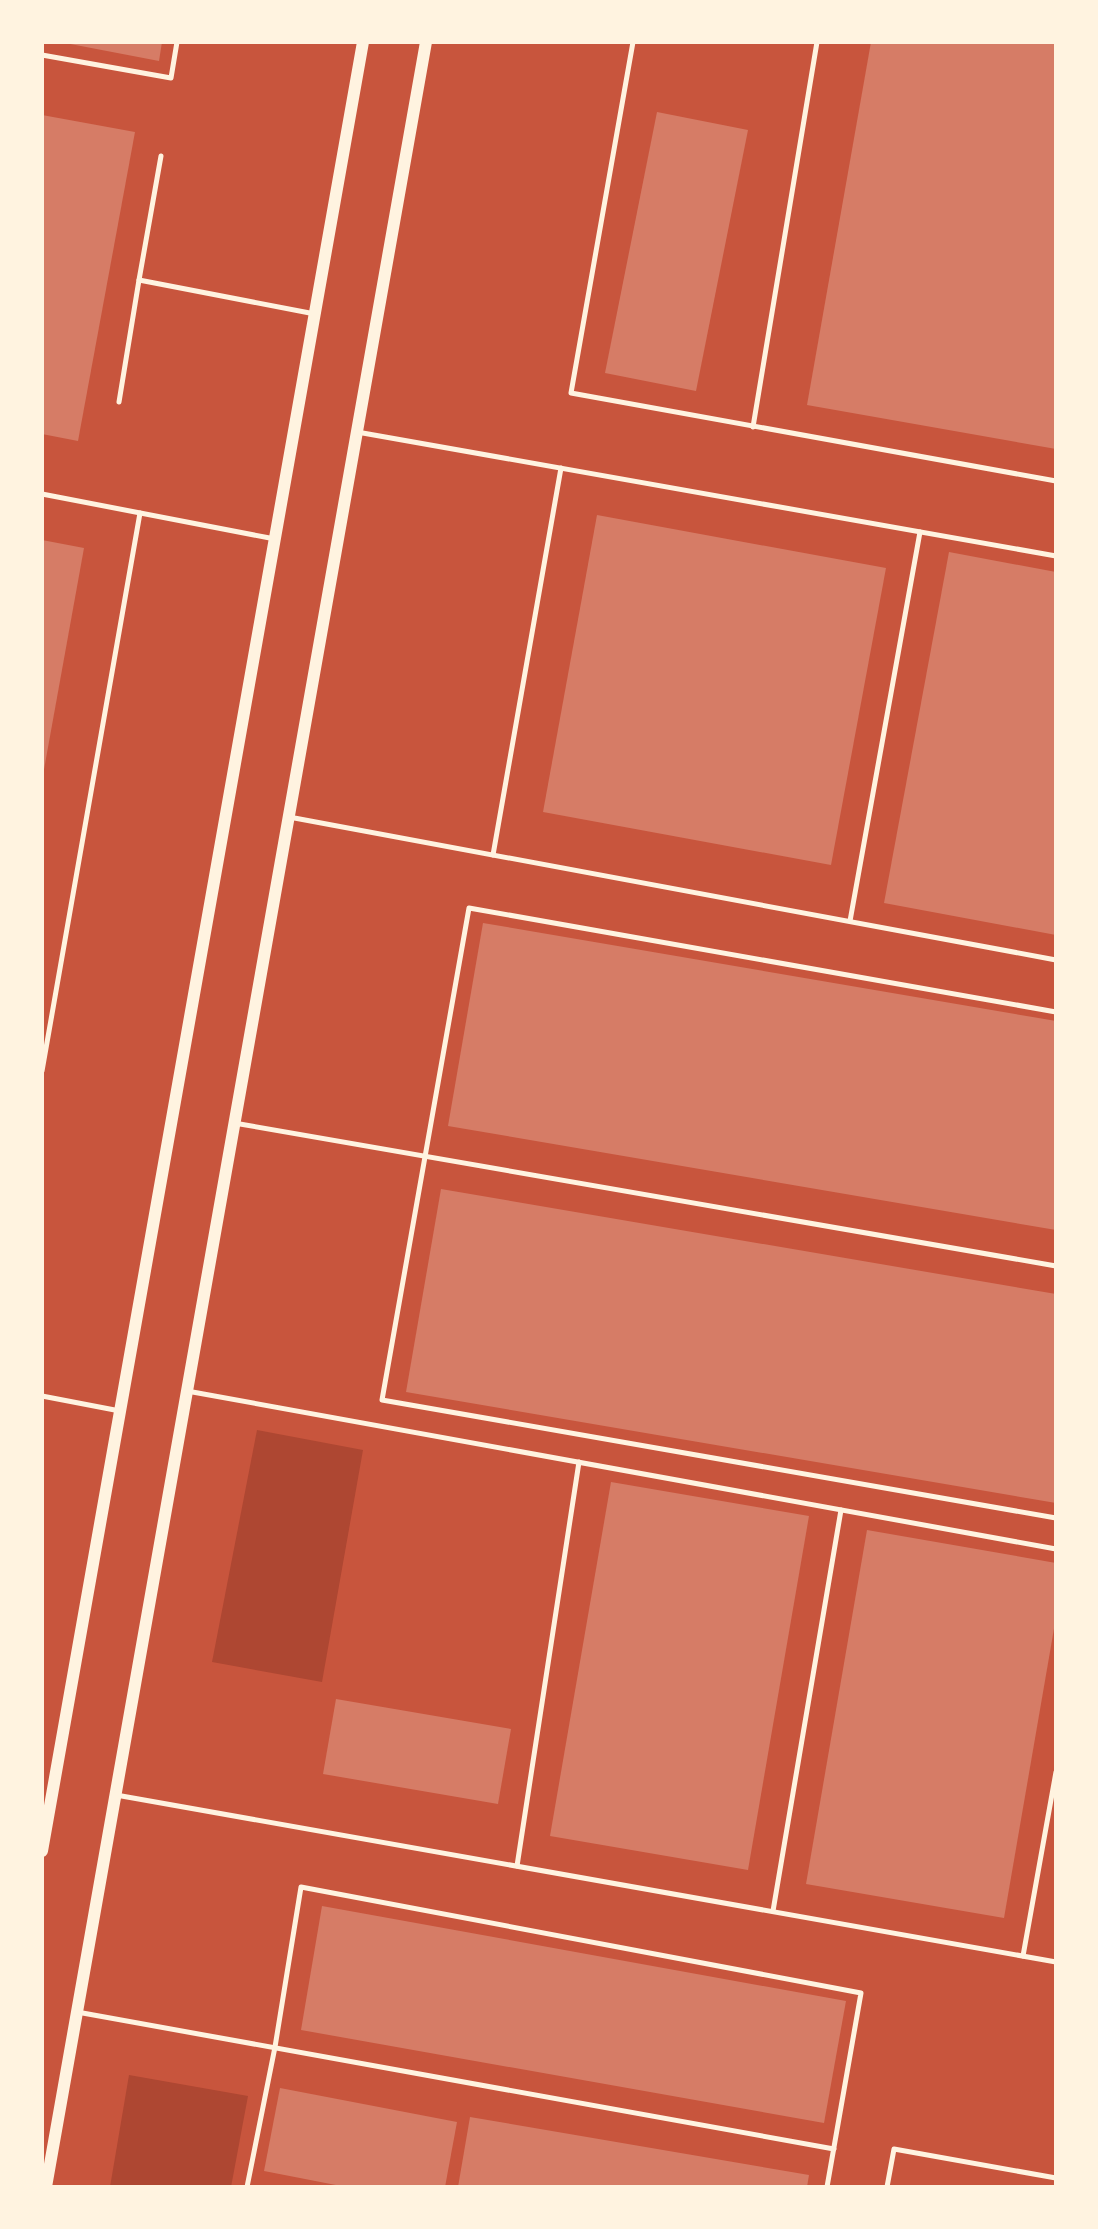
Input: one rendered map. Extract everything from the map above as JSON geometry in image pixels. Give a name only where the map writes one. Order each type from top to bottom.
[{"type":"street","points":[[42,1852],[363,42]]},
{"type":"street","points":[[46,2187],[426,42]]},
{"type":"lane","points":[[42,55],[171,78],[177,42]]},
{"type":"lane","points":[[633,42],[571,393],[1056,481]]},
{"type":"lane","points":[[753,427],[817,42]]},
{"type":"lane","points":[[119,402],[161,156]]},
{"type":"lane","points":[[139,280],[315,314]]},
{"type":"lane","points":[[356,432],[1056,556]]},
{"type":"lane","points":[[493,855],[561,468]]},
{"type":"lane","points":[[42,494],[275,539]]},
{"type":"lane","points":[[42,1071],[140,513]]},
{"type":"lane","points":[[850,921],[920,532]]},
{"type":"lane","points":[[289,817],[1056,960]]},
{"type":"lane","points":[[1056,1012],[469,908],[382,1401],[1056,1518]]},
{"type":"lane","points":[[234,1123],[1056,1266]]},
{"type":"lane","points":[[187,1391],[1056,1549]]},
{"type":"lane","points":[[42,1396],[120,1411]]},
{"type":"lane","points":[[517,1866],[579,1462]]},
{"type":"lane","points":[[773,1911],[841,1510]]},
{"type":"lane","points":[[1023,1956],[1056,1772]]},
{"type":"lane","points":[[116,1795],[1056,1962]]},
{"type":"lane","points":[[247,2187],[275,2048],[301,1887],[861,1993],[827,2187]]},
{"type":"lane","points":[[77,2012],[834,2149]]},
{"type":"lane","points":[[887,2187],[894,2149],[1056,2178]]},
{"type":"shaded area","points":[[257,1430],[363,1450],[322,1682],[212,1662]]},
{"type":"shaded area","points":[[129,2075],[248,2096],[231,2187],[110,2187]]},
{"type":"building","points":[[60,42],[162,42],[159,61]]},
{"type":"building","points":[[871,42],[1056,42],[1056,449],[807,405]]},
{"type":"building","points":[[657,112],[748,130],[696,391],[605,373]]},
{"type":"building","points":[[42,115],[135,132],[78,441],[42,434]]},
{"type":"building","points":[[597,515],[886,568],[831,865],[543,812]]},
{"type":"building","points":[[42,540],[84,548],[43,775],[42,775]]},
{"type":"building","points":[[949,552],[1056,572],[1056,935],[884,903]]},
{"type":"building","points":[[483,923],[1056,1021],[1056,1230],[448,1126]]},
{"type":"building","points":[[441,1189],[1056,1294],[1056,1503],[406,1392]]},
{"type":"building","points":[[611,1482],[809,1516],[748,1870],[550,1836]]},
{"type":"building","points":[[867,1530],[1056,1563],[1056,1617],[1004,1918],[806,1884]]},
{"type":"building","points":[[336,1699],[511,1729],[498,1804],[323,1774]]},
{"type":"building","points":[[322,1906],[846,2001],[824,2123],[301,2030]]},
{"type":"building","points":[[280,2088],[457,2122],[445,2187],[346,2187],[264,2171]]},
{"type":"building","points":[[470,2117],[809,2175],[807,2187],[458,2187]]}]
